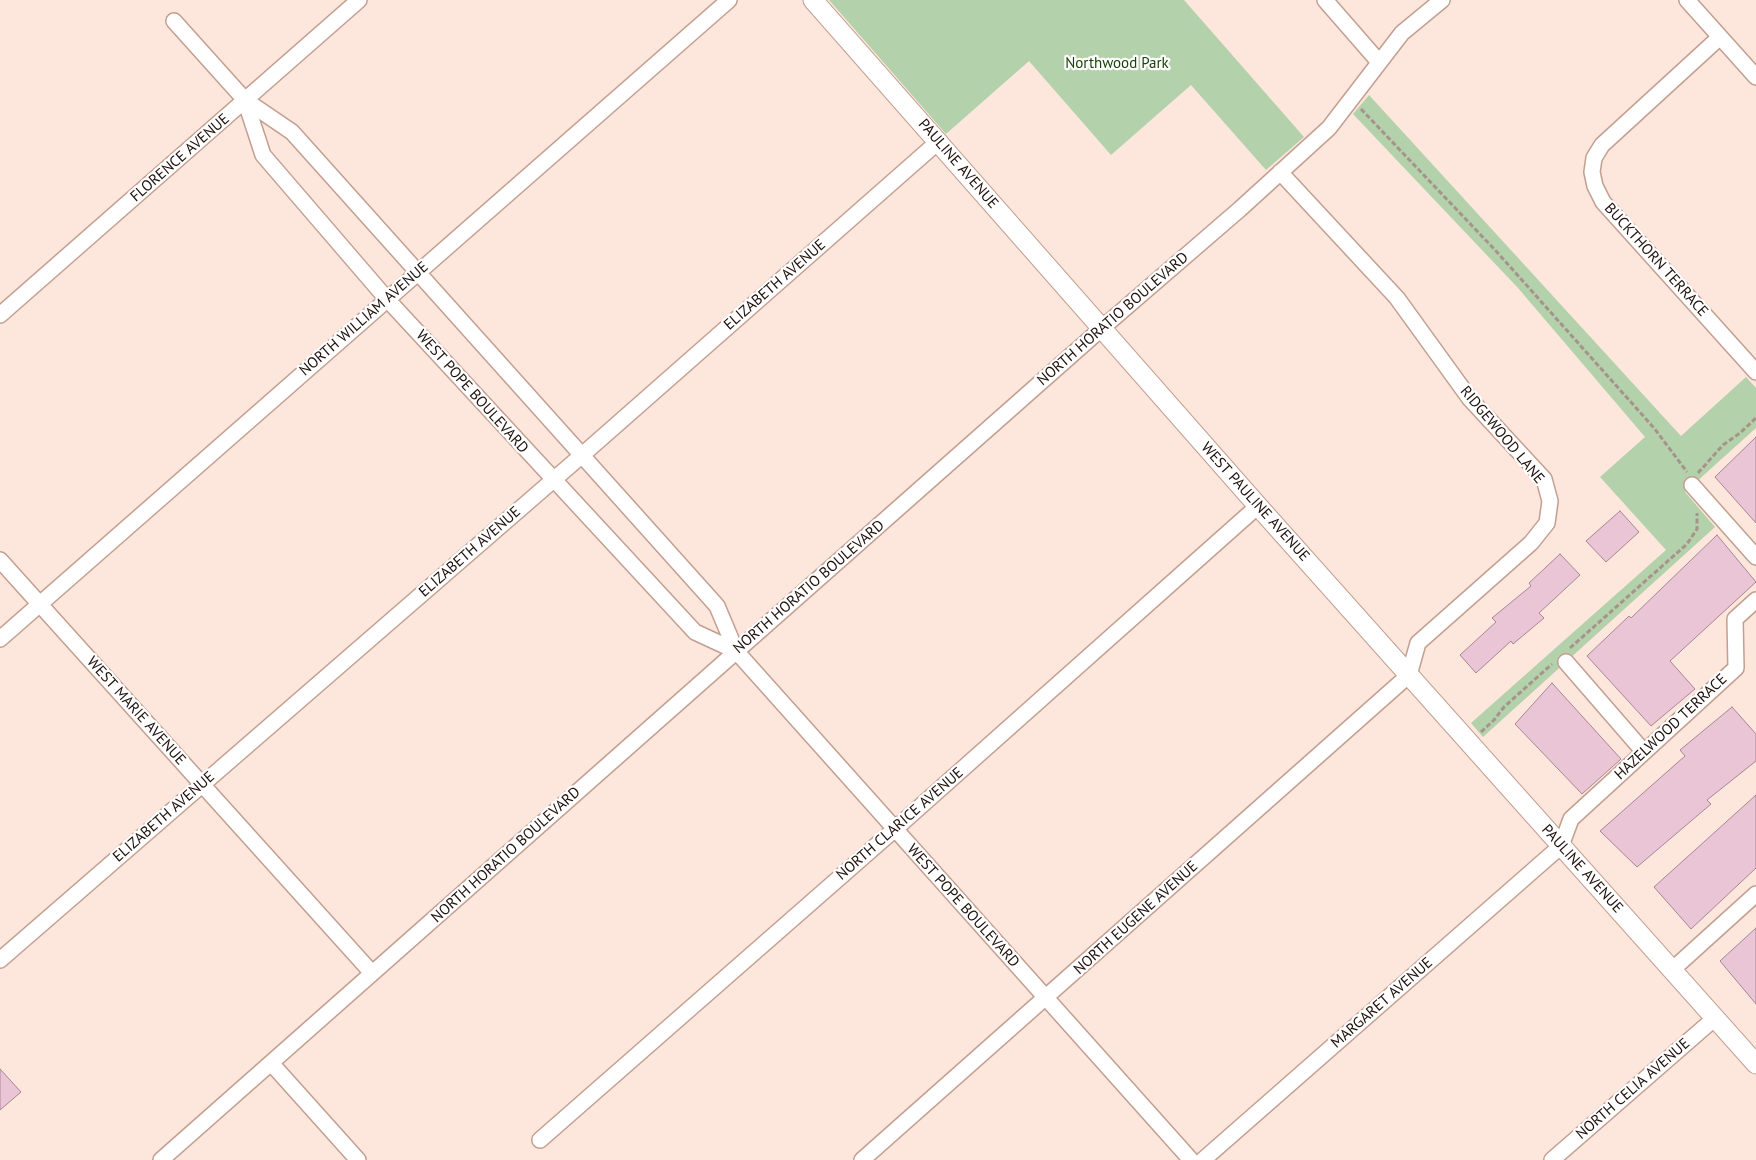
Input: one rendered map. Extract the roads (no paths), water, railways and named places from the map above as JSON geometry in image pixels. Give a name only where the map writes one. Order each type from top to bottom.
[{"type":"street","name":"FLORENCE AVENUE","points":[[0,315],[359,0]]},
{"type":"street","name":"NORTH WILLIAM AVENUE","points":[[0,639],[386,298],[729,0]]},
{"type":"street","name":"PAULINE AVENUE","points":[[813,0],[939,141],[1101,329]]},
{"type":"street","points":[[1324,0],[1379,62]]},
{"type":"street","name":"NORTH HORATIO BOULEVARD","points":[[161,1160],[1329,128],[1350,98],[1402,33],[1442,0]]},
{"type":"street","points":[[1687,0],[1756,77]]},
{"type":"street","name":"WEST POPE BOULEVARD","points":[[174,22],[245,100],[292,132],[717,606],[736,651],[1191,1160]]},
{"type":"street","name":"BUCKTHORN TERRACE","points":[[1720,37],[1602,145],[1594,158],[1592,172],[1594,186],[1603,202],[1756,372]]},
{"type":"street","name":"WEST POPE BOULEVARD","points":[[245,100],[263,156],[386,298],[553,481],[695,632],[736,651]]},
{"type":"street","name":"ELIZABETH AVENUE","points":[[0,960],[553,481],[939,141]]},
{"type":"street","name":"RIDGEWOOD LANE","points":[[1280,172],[1397,298],[1470,399],[1544,479],[1550,501],[1547,523],[1531,543],[1418,643],[1409,675]]},
{"type":"street","name":"WEST PAULINE AVENUE","points":[[1101,329],[1409,675]]},
{"type":"street","points":[[1692,483],[1756,557]]},
{"type":"street","name":"NORTH CLARICE AVENUE","points":[[540,1140],[895,829],[1258,506]]},
{"type":"street","name":"WEST MARIE AVENUE","points":[[0,560],[372,973]]},
{"type":"street","name":"HAZELWOOD TERRACE","points":[[1561,846],[1572,819],[1736,668],[1736,618],[1756,600]]},
{"type":"street","points":[[1561,659],[1644,752]]},
{"type":"street","name":"PAULINE AVENUE","points":[[1409,675],[1756,1064]]},
{"type":"street","name":"NORTH EUGENE AVENUE","points":[[862,1160],[1409,675]]},
{"type":"street","name":"MARGARET AVENUE","points":[[1203,1160],[1561,846]]},
{"type":"street","points":[[1672,970],[1756,894]]},
{"type":"street","name":"NORTH CELIA AVENUE","points":[[1552,1160],[1715,1018]]},
{"type":"street","points":[[271,1063],[358,1160]]},
{"type":"park label","name":"Northwood Park","points":[[1117,64]]}]
